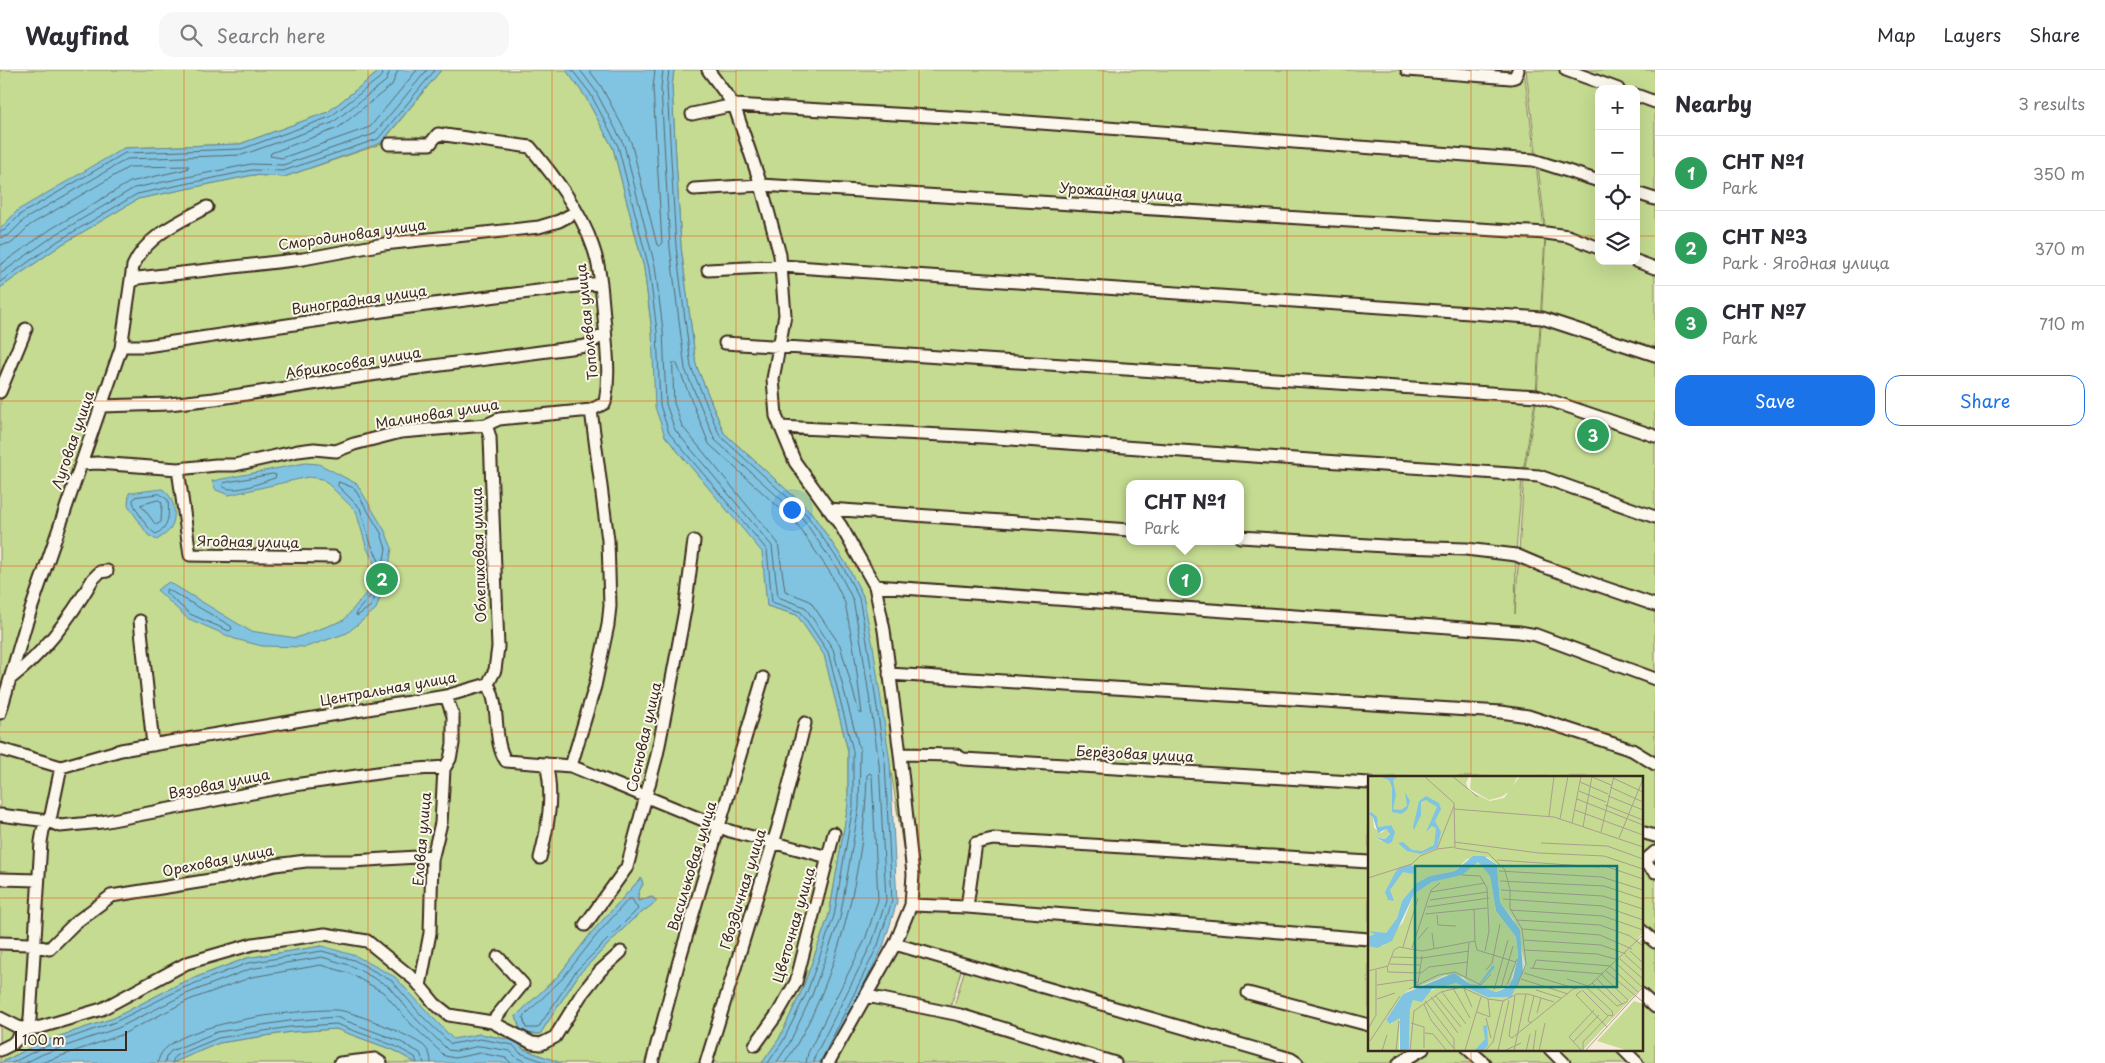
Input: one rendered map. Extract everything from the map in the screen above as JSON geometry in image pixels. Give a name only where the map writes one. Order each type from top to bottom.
[{"type":"street","points":[[708,70],[734,106],[760,185],[782,266],[785,315],[773,379],[776,416],[795,462],[841,526],[875,586],[884,630],[900,754],[913,874],[911,905],[895,944],[868,996],[828,1063]]},
{"type":"street","points":[[1406,70],[1511,78],[1515,77],[1518,70]]},
{"type":"street","points":[[1566,70],[1607,85]]},
{"type":"street","points":[[1640,96],[1655,102]]},
{"type":"street","points":[[692,114],[734,106],[1001,120],[1534,160],[1595,180]]},
{"type":"street","name":"Тополевая улица","points":[[389,144],[430,144],[438,134],[530,147],[551,172],[576,212],[594,247],[601,283],[610,378],[605,403],[591,410]]},
{"type":"street","name":"Урожайная улица","points":[[694,189],[760,185],[1546,233],[1568,236],[1595,246]]},
{"type":"street","points":[[1640,194],[1655,199]]},
{"type":"street","name":"Луговая улица","points":[[0,713],[26,624],[122,346],[133,266],[143,248],[169,228],[207,207]]},
{"type":"street","name":"Смородиновая улица","points":[[132,282],[138,278],[303,258],[384,244],[539,227],[559,221],[576,212]]},
{"type":"street","points":[[1640,262],[1655,268]]},
{"type":"street","points":[[708,270],[782,266],[1542,318],[1655,355]]},
{"type":"street","name":"Виноградная улица","points":[[122,346],[146,346],[402,308],[601,283]]},
{"type":"street","points":[[0,392],[26,329]]},
{"type":"street","name":"Абрикосовая улица","points":[[101,406],[169,404],[214,400],[410,369],[586,346],[605,333]]},
{"type":"street","points":[[725,343],[780,345],[1536,396],[1655,436]]},
{"type":"street","points":[[571,766],[594,686],[608,624],[610,606],[608,540],[591,410]]},
{"type":"street","name":"Малиновая улица","points":[[81,464],[97,463],[178,469],[216,465],[235,466],[314,449],[336,451],[354,444],[394,434],[486,425],[500,419],[591,410]]},
{"type":"street","name":"Облепиховая улица","points":[[486,425],[490,437],[498,647],[495,670],[488,684]]},
{"type":"street","points":[[780,427],[993,438],[1539,476],[1655,517]]},
{"type":"street","name":"Ягодная улица","points":[[178,469],[190,555],[334,557]]},
{"type":"street","points":[[828,509],[1126,530]]},
{"type":"street","points":[[1244,537],[1401,548],[1466,549],[1516,555],[1542,566],[1655,605]]},
{"type":"street","name":"Сосновая улица","points":[[585,925],[627,867],[646,796],[673,675],[685,610],[694,541]]},
{"type":"street","points":[[11,678],[22,670],[52,636],[93,579],[100,572],[107,571]]},
{"type":"street","points":[[875,586],[1519,632],[1536,635],[1655,679]]},
{"type":"street","points":[[140,621],[153,745]]},
{"type":"street","points":[[889,674],[1501,712],[1528,716],[1632,750],[1655,764]]},
{"type":"street","name":"Васильковая улица","points":[[652,1063],[764,678]]},
{"type":"street","points":[[488,684],[496,710],[501,754],[506,761],[571,766],[720,827],[828,857]]},
{"type":"street","name":"Центральная улица","points":[[61,767],[121,750],[446,696],[488,684]]},
{"type":"street","name":"Еловая улица","points":[[420,986],[430,933],[433,856],[441,823],[445,767],[453,744],[453,716],[446,696]]},
{"type":"street","name":"Гвоздичная улица","points":[[706,1063],[774,843],[805,723]]},
{"type":"street","points":[[0,749],[61,767],[41,842],[30,1020],[27,1028],[12,1044],[0,1050]]},
{"type":"street","name":"Берёзовая улица","points":[[900,754],[956,755],[963,759],[1368,783]]},
{"type":"street","points":[[540,858],[550,804],[549,777],[546,764]]},
{"type":"street","name":"Вязовая улица","points":[[0,815],[48,821],[60,826],[102,822],[294,784],[392,771],[445,767]]},
{"type":"street","points":[[1642,832],[1655,836]]},
{"type":"street","name":"Цветочная улица","points":[[755,1045],[778,1013],[796,982],[834,833]]},
{"type":"street","points":[[968,907],[976,843],[994,839],[1368,862]]},
{"type":"street","points":[[1655,852],[1643,863],[1655,872]]},
{"type":"street","name":"Ореховая улица","points":[[0,943],[49,949],[75,923],[111,896],[223,878],[275,865],[298,862],[433,856]]},
{"type":"street","points":[[0,879],[38,880]]},
{"type":"street","points":[[911,905],[968,907],[1368,939]]},
{"type":"street","points":[[1642,931],[1655,942]]},
{"type":"street","points":[[0,1018],[18,1027],[41,1027],[102,1010],[187,962],[233,948],[325,934],[367,941],[420,986],[435,1004],[449,1015],[492,1022],[532,1043],[541,1044],[555,1037],[581,995],[600,971],[621,952]]},
{"type":"street","points":[[895,944],[1282,1057],[1296,1063]]},
{"type":"street","points":[[492,1022],[522,984],[498,957]]},
{"type":"street","points":[[1248,993],[1368,1025]]},
{"type":"street","points":[[1642,995],[1655,1007]]},
{"type":"street","points":[[868,996],[960,1015],[1115,1063]]},
{"type":"street","points":[[1399,1063],[1419,1050]]},
{"type":"street","points":[[1469,1050],[1484,1063]]},
{"type":"street","points":[[1551,1050],[1564,1063]]},
{"type":"street","points":[[1624,1050],[1637,1063]]},
{"type":"street","points":[[340,1063],[375,1059],[381,1063]]},
{"type":"green space","points":[[0,70],[381,70],[328,112],[240,144],[124,148],[0,229]]},
{"type":"green space","points":[[441,70],[566,70],[585,96],[613,148],[644,268],[665,436],[763,552],[767,606],[797,615],[824,654],[848,751],[848,806],[829,915],[802,990],[779,1039],[762,1063],[561,1063],[523,1049],[517,1042],[522,1033],[540,1034],[579,974],[632,920],[657,901],[652,897],[638,901],[638,893],[643,884],[641,878],[592,932],[559,975],[516,1016],[521,1032],[516,1041],[480,1034],[453,1040],[426,1012],[322,946],[247,958],[181,983],[114,1018],[39,1043],[0,1063],[0,288],[61,245],[138,199],[253,175],[284,177],[381,144]]},
{"type":"green space","points":[[674,70],[1524,70],[1545,236],[1536,395],[1522,478],[1516,553],[1515,614],[1524,473],[1537,397],[1546,232],[1526,70],[1655,70],[1655,761],[1528,717],[1632,756],[1655,767],[1655,1063],[1310,1063],[1275,1050],[965,957],[950,1009],[876,992],[910,891],[863,596],[847,565],[811,512],[724,433],[696,365],[681,247],[672,87]]},
{"type":"green space","points":[[966,965],[1302,1063],[830,1063],[862,996],[952,1013]]},
{"type":"green space","points":[[336,1029],[393,1050],[416,1063],[172,1063],[219,1043],[291,1032]]},
{"type":"water","points":[[381,70],[441,70],[381,143],[284,177],[253,175],[138,199],[61,245],[0,288],[0,229],[18,210],[124,148],[240,144],[328,112]]},
{"type":"water","points":[[566,70],[674,70],[672,87],[681,247],[696,365],[724,433],[811,512],[847,565],[863,596],[873,646],[890,762],[897,902],[883,947],[824,1063],[762,1063],[779,1039],[802,990],[829,915],[848,805],[848,751],[824,655],[797,615],[767,606],[762,552],[665,436],[655,407],[652,331],[644,268],[613,148],[585,96]]},
{"type":"water","points":[[305,463],[319,464],[357,484],[385,531],[392,548],[387,578],[376,609],[347,633],[306,647],[262,646],[235,639],[187,618],[157,590],[169,582],[250,631],[296,638],[344,620],[372,586],[378,572],[366,546],[356,511],[323,479],[308,477],[229,495],[216,490],[212,481]]},
{"type":"water","points":[[162,489],[172,500],[174,516],[171,528],[157,540],[148,535],[128,505],[129,493]]},
{"type":"water","points":[[641,878],[643,884],[638,893],[638,901],[652,897],[657,901],[632,920],[579,974],[540,1034],[522,1033],[517,1042],[523,1049],[561,1063],[416,1063],[393,1050],[336,1029],[291,1032],[219,1043],[172,1063],[1,1063],[39,1043],[114,1018],[181,983],[247,958],[322,946],[356,956],[395,977],[453,1039],[480,1034],[516,1041],[521,1032],[516,1016],[559,975],[592,932]]},
{"type":"place","name":"СНТ №7","points":[[1593,435]]},
{"type":"place","name":"СНТ №3","points":[[382,579]]},
{"type":"place","name":"СНТ №1","points":[[1185,580]]}]
